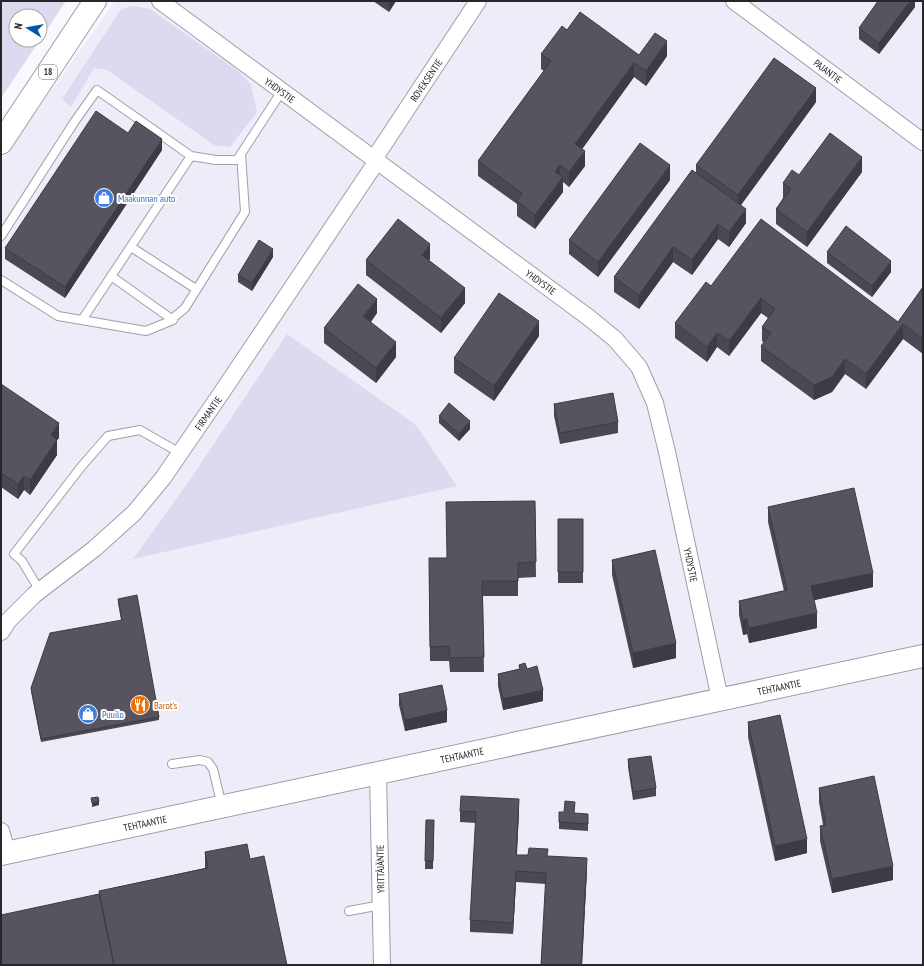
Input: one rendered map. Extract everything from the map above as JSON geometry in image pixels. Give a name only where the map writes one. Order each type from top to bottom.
[{"type":"main road","name":"18","points":[[1,143],[96,1]]},
{"type":"main road","name":"TEHTAANTIE","points":[[4,853],[923,656]]},
{"type":"street","name":"YHDYSTIE","points":[[160,1],[588,317],[615,339],[639,367],[655,403],[668,452],[720,699]]},
{"type":"street","name":"ROVEKSENTIE","points":[[375,160],[478,1]]},
{"type":"street","name":"PAJANTIE","points":[[734,1],[923,142]]},
{"type":"street","name":"FIRMANTIE","points":[[1,632],[9,620],[34,595],[94,549],[134,513],[163,478],[222,392],[375,160]]},
{"type":"street","name":"YRITTÄJÄNTIE","points":[[378,773],[382,965]]},
{"type":"street","points":[[1,831],[4,853]]},
{"type":"lane","points":[[1,236],[75,121],[97,90],[191,156],[216,160],[237,160],[282,91]]},
{"type":"lane","points":[[1,280],[58,316],[146,331],[173,320],[172,318],[184,308],[245,212],[241,154]]},
{"type":"lane","points":[[82,320],[191,156]]},
{"type":"lane","points":[[131,247],[196,289]]},
{"type":"lane","points":[[111,276],[173,320]]},
{"type":"lane","points":[[40,591],[22,561],[14,554],[81,467],[108,436],[140,430],[180,453]]},
{"type":"lane","points":[[172,764],[200,760],[208,762],[213,769],[222,807]]},
{"type":"lane","points":[[349,911],[381,905]]},
{"type":"shaded area","points":[[1,1],[66,1],[48,28],[48,8],[8,8],[8,48],[35,48],[1,98]]},
{"type":"shaded area","points":[[115,1],[923,1],[923,965],[1,965],[1,161]]},
{"type":"shaded area","points":[[132,6],[150,9],[238,71],[251,85],[257,112],[230,147],[214,145],[107,70],[94,68],[71,107],[62,99],[121,9]]},
{"type":"shaded area","points":[[287,334],[416,425],[457,486],[133,559],[189,481]]},
{"type":"building","points":[[878,1],[910,1],[879,43],[859,28]]},
{"type":"building","points":[[580,12],[639,55],[655,33],[667,41],[646,71],[634,63],[575,144],[585,151],[569,172],[560,165],[555,172],[563,177],[535,215],[517,201],[522,193],[478,161],[551,61],[541,54],[562,26],[567,30]]},
{"type":"building","points":[[774,58],[816,88],[738,195],[696,165]]},
{"type":"building","points":[[96,111],[128,133],[136,121],[162,139],[65,287],[5,248]]},
{"type":"building","points":[[830,133],[862,157],[807,232],[776,209],[791,189],[783,183],[792,170],[799,175]]},
{"type":"building","points":[[640,143],[670,165],[598,262],[569,240]]},
{"type":"building","points":[[692,170],[746,209],[729,232],[718,224],[692,260],[673,247],[639,295],[614,277]]},
{"type":"building","points":[[398,219],[430,244],[422,255],[465,288],[441,318],[366,260]]},
{"type":"building","points":[[761,219],[898,322],[923,287],[923,339],[903,324],[866,374],[845,359],[832,377],[814,385],[761,346],[771,333],[762,327],[775,309],[761,298],[729,341],[717,333],[707,347],[675,323],[706,282],[711,286]]},
{"type":"building","points":[[846,226],[891,261],[872,286],[827,252]]},
{"type":"building","points":[[259,240],[273,249],[252,283],[238,275]]},
{"type":"building","points":[[358,284],[377,299],[363,316],[396,342],[376,368],[324,328]]},
{"type":"building","points":[[499,293],[539,321],[494,386],[454,358]]},
{"type":"building","points":[[1,384],[59,423],[51,435],[57,440],[30,480],[24,476],[18,484],[1,473]]},
{"type":"building","points":[[613,393],[618,422],[560,433],[554,404]]},
{"type":"building","points":[[449,403],[470,421],[459,434],[439,416]]},
{"type":"building","points":[[854,488],[873,573],[811,586],[817,613],[749,628],[747,619],[743,620],[739,601],[787,590],[768,507]]},
{"type":"building","points":[[535,501],[536,562],[518,563],[518,581],[482,581],[484,657],[450,658],[449,646],[430,647],[429,558],[447,558],[446,502]]},
{"type":"building","points":[[558,519],[583,519],[583,572],[558,572]]},
{"type":"building","points":[[655,550],[676,643],[633,653],[612,560]]},
{"type":"building","points":[[137,595],[159,717],[41,739],[31,688],[50,633],[122,620],[118,599]]},
{"type":"building","points":[[525,663],[527,669],[537,666],[543,690],[503,699],[498,674],[520,669],[519,665]]},
{"type":"building","points":[[442,685],[447,710],[405,720],[399,694]]},
{"type":"building","points":[[780,715],[807,839],[775,846],[748,722]]},
{"type":"building","points":[[651,756],[656,788],[633,792],[628,759]]},
{"type":"building","points":[[874,776],[893,866],[832,879],[820,826],[826,825],[819,788]]},
{"type":"building","points":[[461,796],[519,799],[516,855],[528,855],[529,848],[548,849],[547,856],[587,858],[581,965],[541,965],[546,873],[516,871],[513,923],[470,920],[476,812],[460,811]]},
{"type":"building","points":[[98,797],[99,801],[92,803],[91,798]]},
{"type":"building","points":[[565,801],[575,802],[574,813],[588,814],[588,824],[559,822],[559,812],[564,812]]},
{"type":"building","points":[[426,820],[434,820],[433,861],[425,861]]},
{"type":"building","points":[[247,844],[250,859],[264,856],[287,965],[114,965],[99,891],[208,868],[205,852]]},
{"type":"building","points":[[99,894],[114,965],[1,965],[1,915]]},
{"type":"place","name":"Maakunnan auto","points":[[104,198]]},
{"type":"place","name":"Barot's","points":[[140,705]]},
{"type":"place","name":"Puuilo","points":[[88,714]]}]
